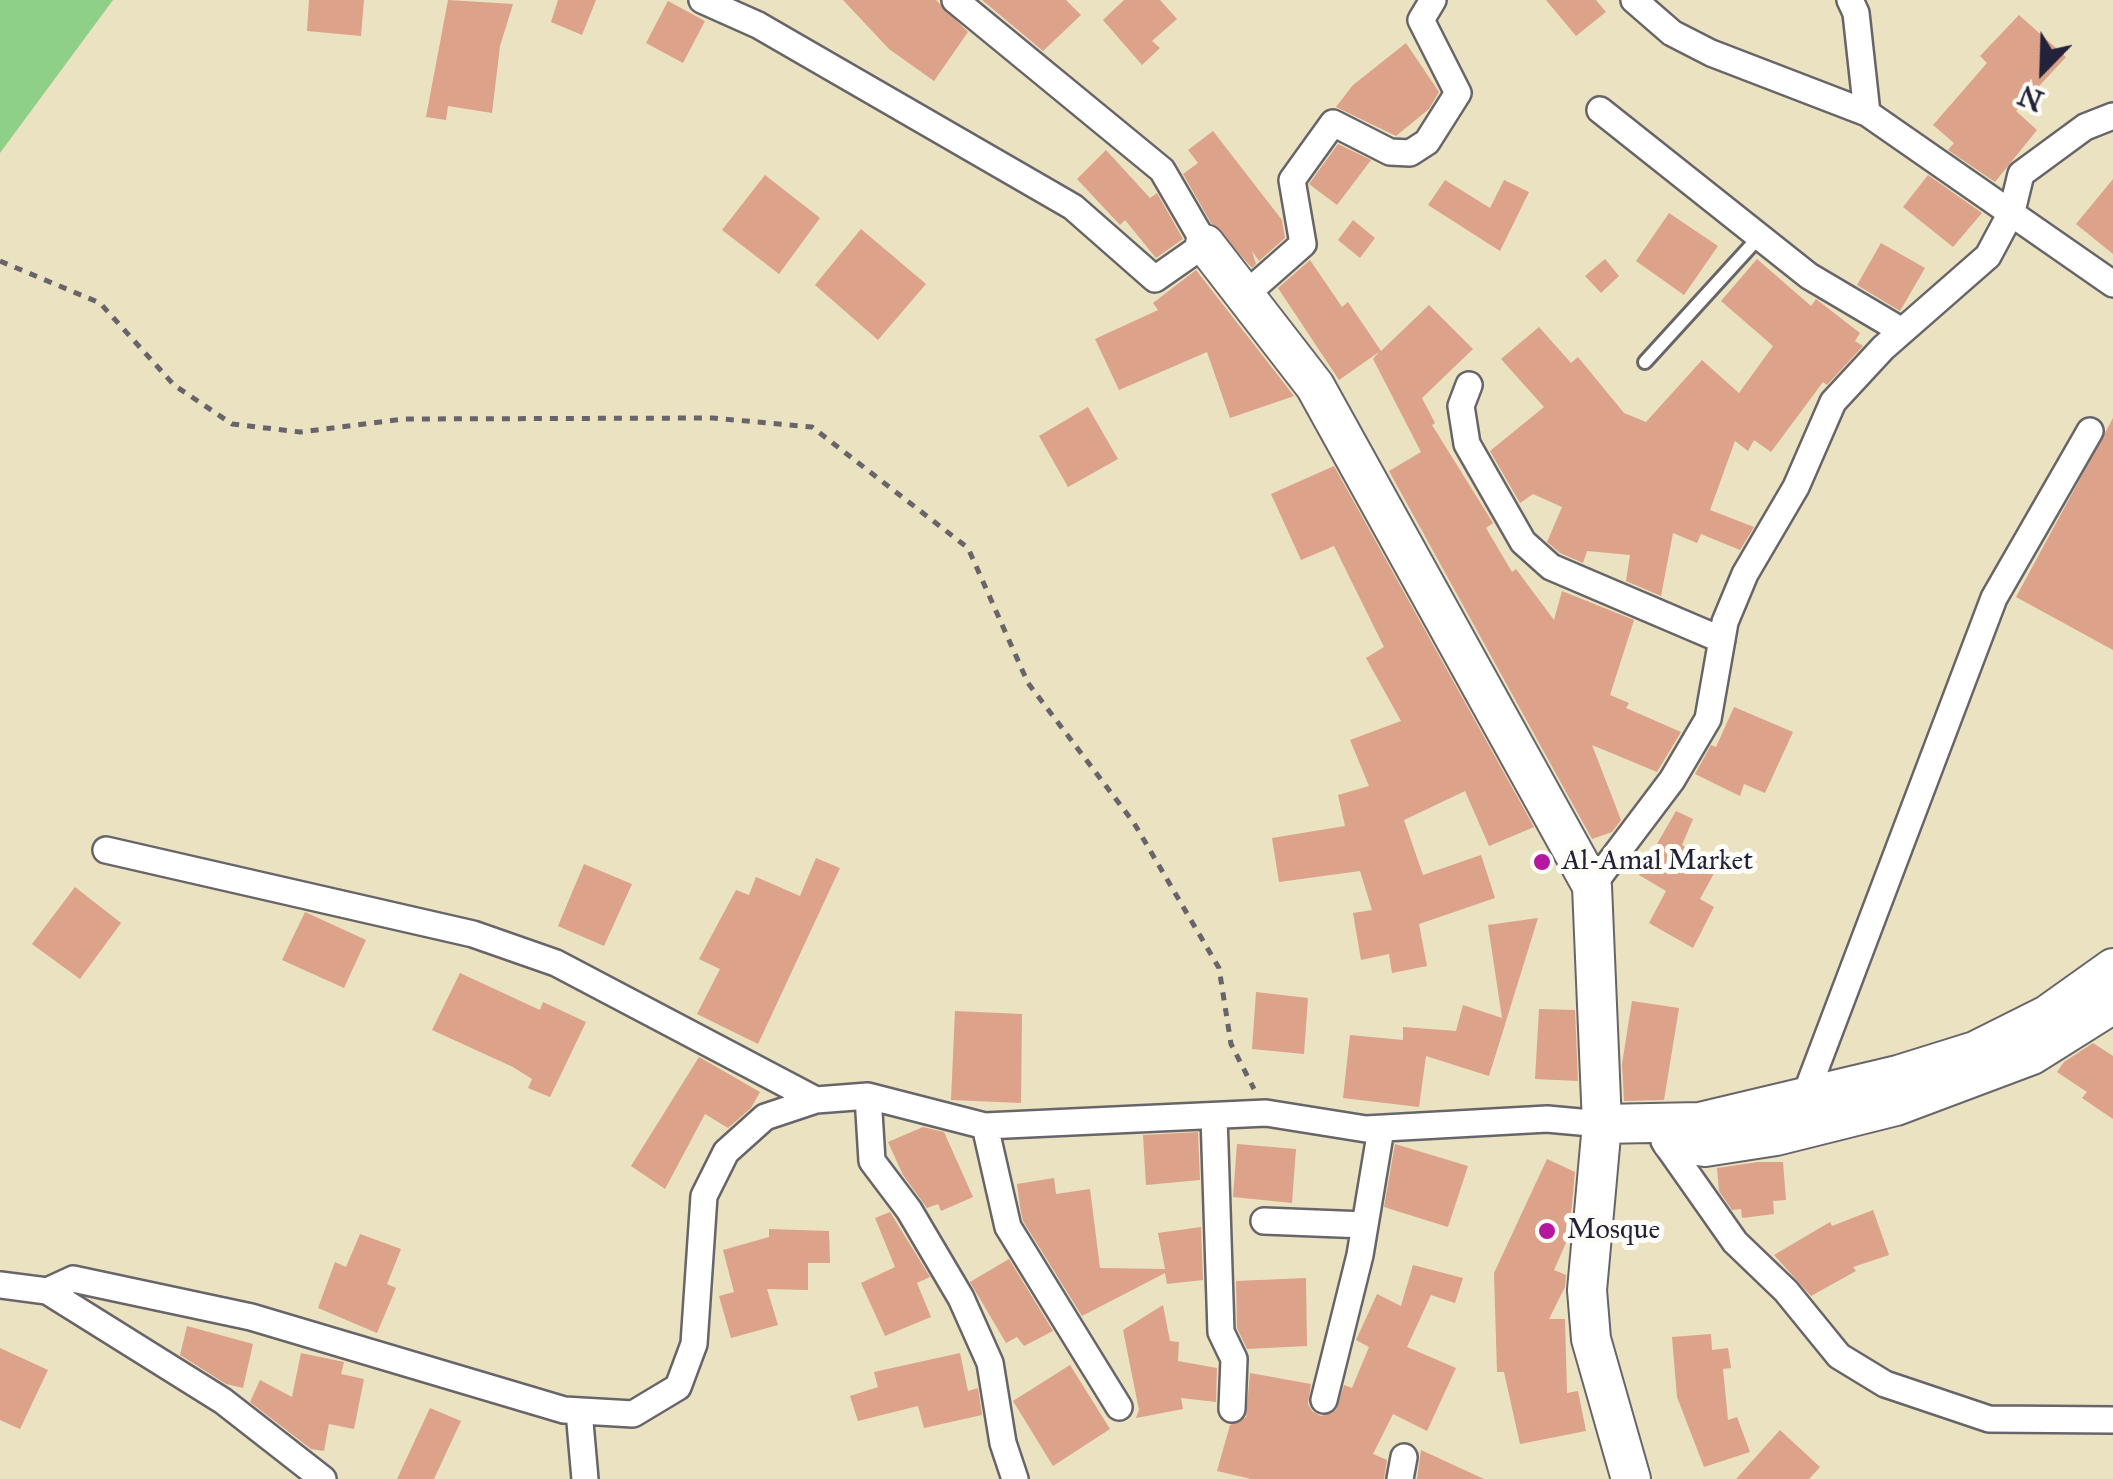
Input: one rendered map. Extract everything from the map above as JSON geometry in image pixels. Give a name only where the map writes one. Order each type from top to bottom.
[{"type":"street","points":[[702,0],[758,25],[1073,207],[1156,280],[1205,244]]},
{"type":"street","points":[[956,0],[1162,170],[1205,244],[1315,386],[1592,886],[1602,1124],[1587,1290],[1591,1339],[1623,1477]]},
{"type":"street","points":[[1245,295],[1303,244],[1292,180],[1333,123],[1390,152],[1410,153],[1428,142],[1458,93],[1421,20],[1433,0]]},
{"type":"street","points":[[1634,0],[1672,32],[1711,53],[1867,113],[2113,284]]},
{"type":"street","points":[[1850,0],[1856,12],[1867,113]]},
{"type":"street","points":[[1600,110],[1809,276],[1902,330]]},
{"type":"street","points":[[1592,886],[1672,780],[1708,719],[1722,640],[1745,574],[1796,488],[1834,402],[1902,330],[1988,256],[2012,211],[2021,174],[2085,127],[2113,116]]},
{"type":"street","points":[[1469,385],[1461,406],[1466,444],[1523,542],[1551,567],[1722,640]]},
{"type":"street","points":[[1809,1112],[1994,598],[2090,431]]},
{"type":"street","points":[[106,850],[473,934],[556,962],[816,1100]]},
{"type":"street","points":[[1602,1124],[1664,1141],[1706,1147],[1975,1051],[2047,1015],[2113,968]]},
{"type":"street","points":[[47,1291],[74,1278],[251,1318],[579,1411],[633,1414],[678,1386],[694,1344],[704,1196],[726,1152],[766,1118],[816,1100],[868,1096],[985,1126],[1266,1113],[1381,1129],[1547,1119],[1602,1124],[1700,1122],[1896,1106],[2032,1056],[2113,1004]]},
{"type":"street","points":[[868,1096],[872,1161],[909,1210],[976,1330],[990,1362],[1003,1443],[1015,1479]]},
{"type":"street","points":[[1214,1116],[1222,1332],[1234,1359],[1232,1409]]},
{"type":"street","points":[[985,1126],[1008,1227],[1119,1407]]},
{"type":"street","points":[[1324,1400],[1365,1225],[1381,1129]]},
{"type":"street","points":[[1664,1141],[1735,1242],[1786,1291],[1839,1356],[1886,1384],[1989,1420],[2113,1420]]},
{"type":"street","points":[[1264,1221],[1365,1225]]},
{"type":"street","points":[[0,1285],[47,1291],[223,1401],[323,1479]]},
{"type":"street","points":[[579,1411],[584,1479]]},
{"type":"lane","points":[[1645,362],[1760,236]]},
{"type":"path","points":[[0,261],[100,303],[174,385],[232,424],[300,432],[404,419],[713,418],[812,427],[968,548],[1028,684],[1134,824],[1220,968],[1231,1044],[1266,1113]]},
{"type":"green space","points":[[0,0],[113,0],[0,153]]},
{"type":"building","points":[[309,0],[364,0],[361,36],[307,31]]},
{"type":"building","points":[[448,0],[513,4],[500,46],[492,113],[448,106],[446,120],[426,117]]},
{"type":"building","points":[[558,0],[596,0],[582,35],[551,22]]},
{"type":"building","points":[[843,0],[936,0],[968,32],[934,81],[889,49]]},
{"type":"building","points":[[982,0],[1066,0],[1081,15],[1043,51]]},
{"type":"building","points":[[1124,0],[1160,0],[1177,19],[1152,41],[1160,48],[1142,65],[1103,20]]},
{"type":"building","points":[[1546,0],[1596,0],[1606,12],[1576,36]]},
{"type":"building","points":[[668,1],[705,21],[683,63],[646,43]]},
{"type":"building","points":[[2019,15],[2066,57],[2016,111],[2037,130],[1995,182],[1948,150],[1954,143],[1933,125],[1987,63],[1980,56]]},
{"type":"building","points":[[1406,43],[1439,92],[1429,109],[1396,136],[1336,107],[1353,85]]},
{"type":"building","points":[[1213,131],[1282,220],[1285,238],[1259,261],[1252,251],[1256,264],[1252,268],[1211,223],[1183,174],[1198,163],[1188,150]]},
{"type":"building","points":[[1338,144],[1371,160],[1337,205],[1309,184]]},
{"type":"building","points":[[1106,150],[1150,198],[1157,193],[1183,239],[1156,258],[1125,220],[1120,225],[1077,179]]},
{"type":"building","points":[[765,175],[820,218],[779,274],[722,230]]},
{"type":"building","points":[[1928,175],[1982,213],[1953,247],[1903,207]]},
{"type":"building","points":[[2113,179],[2113,254],[2076,224]]},
{"type":"building","points":[[1445,180],[1490,208],[1504,180],[1529,192],[1500,251],[1428,205]]},
{"type":"building","points":[[1669,213],[1718,246],[1684,295],[1636,261]]},
{"type":"building","points":[[1353,220],[1375,238],[1360,258],[1338,240]]},
{"type":"building","points":[[861,229],[926,284],[878,340],[815,285]]},
{"type":"building","points":[[1881,243],[1925,268],[1900,311],[1857,285]]},
{"type":"building","points":[[1605,259],[1619,276],[1601,293],[1585,276]]},
{"type":"building","points":[[1757,259],[1811,306],[1816,299],[1860,333],[1855,341],[1863,346],[1827,385],[1823,382],[1771,452],[1754,440],[1748,451],[1735,441],[1710,510],[1754,527],[1740,550],[1701,534],[1697,543],[1673,533],[1661,596],[1626,581],[1630,555],[1587,551],[1583,563],[1560,553],[1547,542],[1562,507],[1533,494],[1520,503],[1490,451],[1544,407],[1501,359],[1539,327],[1571,363],[1578,357],[1624,413],[1646,422],[1702,360],[1739,393],[1773,346],[1721,301]]},
{"type":"building","points":[[1310,260],[1342,307],[1348,302],[1381,351],[1429,305],[1473,349],[1422,398],[1435,423],[1432,425],[1493,523],[1486,528],[1512,572],[1516,569],[1554,620],[1562,591],[1634,620],[1610,695],[1629,703],[1626,708],[1681,732],[1657,772],[1592,745],[1621,820],[1612,832],[1592,839],[1389,471],[1421,452],[1373,359],[1379,352],[1339,380],[1278,288]]},
{"type":"building","points":[[1196,270],[1294,396],[1230,418],[1207,352],[1119,390],[1095,339],[1158,310],[1153,303]]},
{"type":"building","points":[[1088,407],[1118,459],[1068,487],[1039,436]]},
{"type":"building","points":[[2113,418],[2113,650],[2016,597]]},
{"type":"building","points":[[1334,466],[1534,827],[1489,846],[1465,791],[1404,820],[1423,875],[1481,855],[1495,898],[1419,924],[1427,966],[1392,973],[1389,954],[1361,960],[1353,913],[1372,910],[1360,871],[1279,882],[1272,838],[1345,826],[1338,795],[1369,786],[1350,740],[1401,721],[1366,658],[1384,647],[1334,546],[1301,560],[1271,494]]},
{"type":"building","points":[[1734,707],[1793,732],[1765,793],[1744,784],[1740,796],[1695,774],[1711,745],[1716,747]]},
{"type":"building","points":[[1676,811],[1693,819],[1682,845],[1718,866],[1700,899],[1714,907],[1693,948],[1649,923],[1666,891],[1639,875]]},
{"type":"building","points":[[816,858],[840,868],[758,1044],[697,1014],[720,969],[699,959],[736,890],[749,895],[756,877],[800,896]]},
{"type":"building","points":[[584,864],[632,884],[604,946],[558,926]]},
{"type":"building","points":[[75,887],[121,923],[80,979],[32,944]]},
{"type":"building","points":[[305,912],[366,940],[344,988],[282,960]]},
{"type":"building","points":[[1538,918],[1489,1076],[1426,1056],[1419,1107],[1343,1098],[1350,1035],[1403,1040],[1403,1027],[1456,1031],[1463,1005],[1502,1018],[1488,925]]},
{"type":"building","points":[[460,973],[540,1010],[543,1002],[586,1022],[550,1097],[528,1088],[532,1079],[513,1067],[432,1030]]},
{"type":"building","points":[[1256,992],[1308,998],[1304,1054],[1252,1049]]},
{"type":"building","points":[[1632,1001],[1679,1008],[1664,1100],[1624,1101],[1622,1064]]},
{"type":"building","points":[[1539,1009],[1575,1010],[1578,1081],[1535,1079]]},
{"type":"building","points":[[955,1011],[1022,1014],[1021,1103],[951,1100]]},
{"type":"building","points":[[2093,1043],[2113,1056],[2113,1119],[2082,1098],[2087,1092],[2057,1072],[2064,1062]]},
{"type":"building","points":[[699,1057],[760,1092],[751,1108],[728,1128],[705,1114],[665,1189],[631,1166]]},
{"type":"building","points":[[923,1127],[944,1132],[973,1197],[941,1211],[938,1204],[927,1208],[903,1175],[888,1142]]},
{"type":"building","points":[[1198,1132],[1200,1180],[1146,1185],[1143,1135]]},
{"type":"building","points":[[1237,1144],[1296,1149],[1292,1203],[1233,1197]]},
{"type":"building","points":[[1395,1144],[1468,1166],[1448,1227],[1384,1207]]},
{"type":"building","points":[[1547,1159],[1575,1172],[1569,1236],[1554,1270],[1566,1275],[1565,1287],[1549,1319],[1565,1319],[1567,1393],[1578,1391],[1586,1431],[1520,1444],[1504,1372],[1497,1372],[1494,1273]]},
{"type":"building","points":[[1783,1162],[1786,1200],[1773,1201],[1774,1214],[1742,1218],[1741,1209],[1732,1210],[1719,1191],[1717,1168]]},
{"type":"building","points":[[1054,1178],[1056,1194],[1090,1189],[1100,1268],[1165,1269],[1158,1233],[1201,1227],[1203,1280],[1167,1284],[1165,1273],[1082,1316],[1023,1221],[1020,1207],[1017,1184]]},
{"type":"building","points":[[1873,1210],[1889,1255],[1853,1267],[1856,1271],[1811,1296],[1774,1255],[1830,1222],[1832,1226]]},
{"type":"building","points":[[890,1212],[930,1277],[917,1283],[931,1317],[885,1336],[861,1283],[895,1267],[875,1218]]},
{"type":"building","points":[[769,1229],[829,1231],[830,1263],[808,1263],[808,1290],[767,1289],[778,1325],[731,1338],[719,1296],[734,1292],[723,1250],[769,1237]]},
{"type":"building","points":[[360,1234],[401,1249],[387,1284],[396,1288],[377,1333],[318,1308],[335,1262],[346,1267]]},
{"type":"building","points":[[1009,1259],[1053,1331],[1024,1346],[1017,1337],[1006,1343],[970,1282]]},
{"type":"building","points":[[1413,1265],[1463,1278],[1455,1303],[1431,1295],[1407,1347],[1456,1368],[1427,1431],[1393,1414],[1373,1454],[1387,1460],[1384,1479],[1251,1479],[1217,1471],[1230,1425],[1246,1417],[1250,1373],[1311,1384],[1308,1404],[1312,1411],[1321,1416],[1336,1410],[1344,1385],[1352,1388],[1369,1347],[1356,1340],[1377,1294],[1401,1306]]},
{"type":"building","points":[[1306,1278],[1307,1346],[1247,1349],[1237,1328],[1236,1281]]},
{"type":"building","points":[[1163,1305],[1170,1341],[1179,1342],[1178,1361],[1217,1368],[1216,1402],[1181,1398],[1183,1409],[1136,1418],[1139,1410],[1123,1330]]},
{"type":"building","points":[[187,1326],[253,1344],[243,1388],[226,1384],[180,1355]]},
{"type":"building","points":[[1711,1334],[1712,1350],[1728,1348],[1731,1368],[1723,1369],[1728,1420],[1737,1417],[1750,1452],[1704,1467],[1677,1397],[1672,1337]]},
{"type":"building","points":[[0,1348],[48,1370],[20,1429],[0,1420]]},
{"type":"building","points":[[301,1353],[344,1362],[341,1374],[364,1379],[354,1429],[329,1424],[324,1451],[311,1449],[250,1402],[260,1380],[292,1397]]},
{"type":"building","points":[[960,1353],[968,1391],[978,1388],[982,1415],[924,1428],[918,1406],[858,1421],[850,1396],[878,1387],[874,1372]]},
{"type":"building","points":[[1070,1365],[1110,1429],[1053,1466],[1013,1401]]},
{"type":"building","points":[[430,1408],[461,1421],[434,1479],[397,1479]]},
{"type":"building","points":[[1780,1430],[1820,1467],[1809,1479],[1736,1479]]},
{"type":"building","points":[[1421,1450],[1484,1479],[1417,1479]]},
{"type":"place","name":"Al-Amal Market","points":[[1542,862]]},
{"type":"place","name":"Mosque","points":[[1547,1231]]}]
